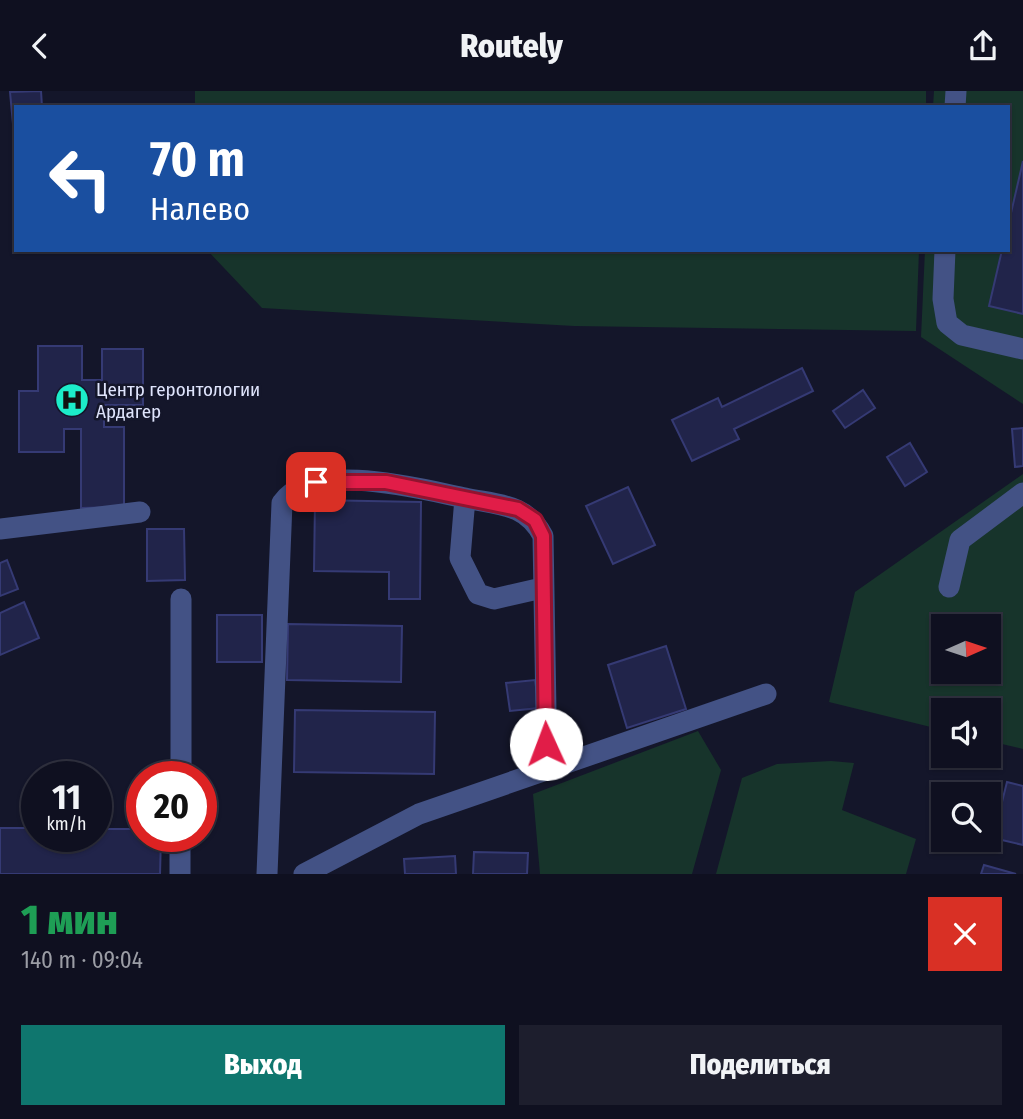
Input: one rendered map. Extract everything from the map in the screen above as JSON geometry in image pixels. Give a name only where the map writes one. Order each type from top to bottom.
[{"type":"lane","points":[[945,252],[943,299],[947,323],[962,335],[1023,349]]},
{"type":"lane","points":[[267,874],[282,503],[290,492],[316,482],[386,482],[518,509],[535,520],[543,536],[547,770]]},
{"type":"lane","points":[[949,587],[960,540],[1023,493]]},
{"type":"lane","points":[[465,498],[460,558],[478,594],[494,599],[542,588]]},
{"type":"lane","points":[[0,529],[140,512]]},
{"type":"lane","points":[[181,599],[181,761]]},
{"type":"lane","points":[[304,874],[419,814],[766,694]]},
{"type":"lane","points":[[180,852],[180,874]]},
{"type":"green space","points":[[195,91],[926,91],[926,105],[195,105]]},
{"type":"green space","points":[[934,91],[1023,91],[1023,404],[921,337],[925,252],[1010,252],[1010,105],[933,105]]},
{"type":"green space","points":[[209,252],[919,252],[916,331],[574,326],[262,308]]},
{"type":"green space","points":[[1023,474],[1023,749],[1001,744],[1001,698],[931,698],[931,727],[829,702],[855,592]]},
{"type":"green space","points":[[698,731],[721,770],[692,874],[540,874],[533,794]]},
{"type":"green space","points":[[831,761],[854,763],[842,810],[916,839],[906,874],[716,874],[742,778],[777,764]]},
{"type":"building","points":[[41,91],[42,105],[14,105],[14,135],[10,92]]},
{"type":"building","points":[[1023,161],[1023,314],[989,306],[1002,252],[1010,252],[1010,217]]},
{"type":"building","points":[[38,346],[82,346],[82,380],[102,380],[102,349],[143,349],[143,405],[104,405],[104,427],[124,427],[124,507],[81,508],[81,429],[64,429],[64,452],[19,452],[19,391],[38,391]]},
{"type":"building","points":[[802,368],[813,391],[734,429],[739,439],[692,461],[672,420],[718,398],[722,407]]},
{"type":"building","points":[[863,390],[875,408],[845,428],[833,411]]},
{"type":"building","points":[[1023,428],[1023,466],[1015,467],[1012,429]]},
{"type":"building","points":[[910,443],[927,472],[905,486],[887,457]]},
{"type":"building","points":[[628,487],[655,545],[613,564],[586,506]]},
{"type":"building","points":[[315,500],[421,502],[420,599],[389,599],[389,572],[314,571]]},
{"type":"building","points":[[147,529],[184,529],[185,580],[147,581]]},
{"type":"building","points":[[7,560],[18,589],[0,596],[0,563]]},
{"type":"building","points":[[24,602],[39,638],[0,655],[0,613]]},
{"type":"building","points":[[217,615],[262,615],[262,662],[217,662]]},
{"type":"building","points":[[288,624],[402,626],[401,682],[287,680]]},
{"type":"building","points":[[666,646],[686,709],[627,728],[608,665]]},
{"type":"building","points":[[535,680],[539,708],[510,711],[506,683]]},
{"type":"building","points":[[295,710],[435,712],[434,774],[294,772]]},
{"type":"building","points":[[1007,782],[1023,786],[1023,845],[1001,840],[1001,806]]},
{"type":"building","points":[[0,828],[21,828],[21,852],[112,852],[112,829],[126,829],[126,852],[161,852],[160,874],[0,874]]},
{"type":"building","points":[[474,852],[528,853],[527,874],[473,874]]},
{"type":"building","points":[[455,856],[456,874],[405,874],[404,859]]},
{"type":"building","points":[[984,865],[1016,874],[981,874]]},
{"type":"place","name":"Центр геронтологии Ардагер","points":[[72,400]]},
{"type":"route","points":[[316,482],[386,482],[518,509],[535,520],[543,536],[546,744]]}]
